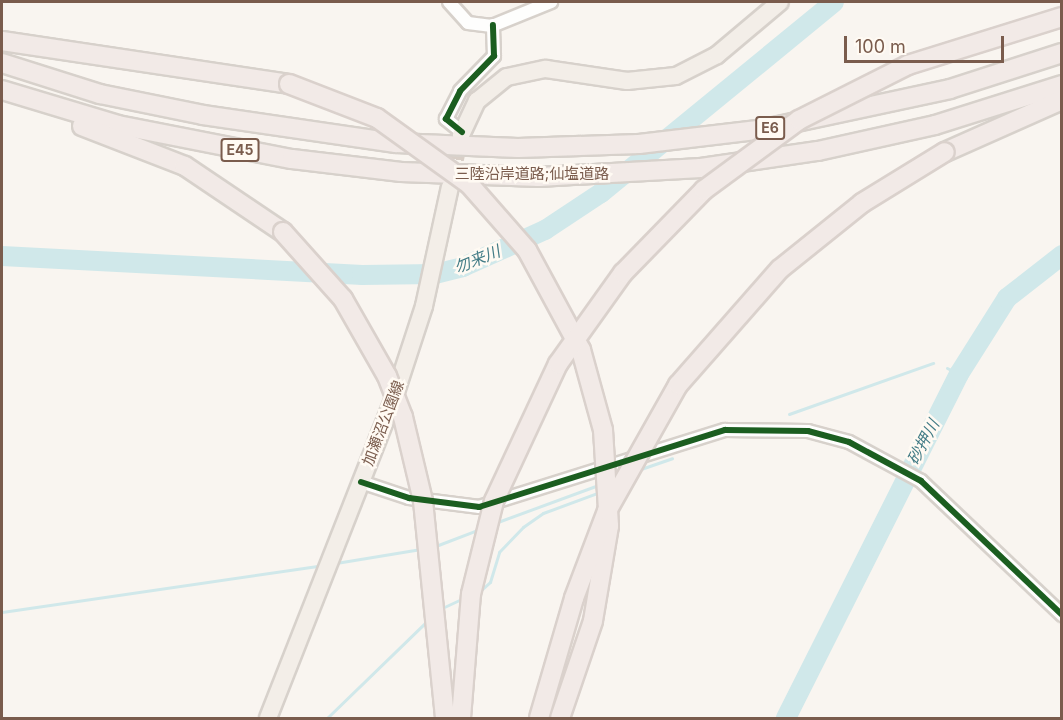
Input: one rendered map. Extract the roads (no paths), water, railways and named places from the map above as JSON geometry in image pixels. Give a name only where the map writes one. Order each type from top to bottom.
[{"type":"highway","points":[[461,718],[471,594],[494,501],[543,391],[622,273],[704,190],[799,120],[908,65],[1062,17]]},
{"type":"highway","points":[[2,41],[289,84],[377,118],[469,184],[527,250],[581,350],[603,430],[609,526],[593,621],[560,718]]},
{"type":"highway","name":"三陸沿岸道路;仙塩道路","points":[[2,63],[100,94],[203,115],[464,138],[639,144],[764,129],[950,89],[1062,53]]},
{"type":"highway","name":"三陸沿岸道路;仙塩道路","points":[[2,91],[189,142],[401,172],[485,176],[644,173],[757,160],[935,124],[1062,85]]},
{"type":"highway","points":[[2,91],[185,166],[284,232],[343,299],[387,376],[403,417],[423,501],[446,718]]},
{"type":"highway","points":[[539,718],[574,598],[606,511],[651,427],[708,346],[780,269],[862,203],[945,152],[1062,100]]},
{"type":"main road","points":[[464,138],[482,94],[507,77],[546,69],[637,81],[676,76],[717,55],[780,2]]},
{"type":"main road","name":"加瀬沼公園線","points":[[268,718],[361,482],[427,294],[450,187]]},
{"type":"street","points":[[449,2],[468,23],[493,25],[551,2]]},
{"type":"street","points":[[464,138],[446,119],[460,91],[494,56],[493,25]]},
{"type":"street","points":[[361,482],[409,498],[479,507],[516,499],[672,443],[756,428],[808,431],[894,463],[950,504],[1062,615]]},
{"type":"waterway","name":"勿来川","points":[[2,256],[362,275],[435,274],[463,267],[545,230],[601,193],[834,2]]},
{"type":"waterway","name":"砂押川","points":[[786,718],[959,374],[1007,298],[1062,255]]},
{"type":"waterway","points":[[789,414],[933,363]]},
{"type":"waterway","points":[[947,368],[959,374]]},
{"type":"waterway","points":[[638,470],[672,458]]},
{"type":"waterway","points":[[495,523],[601,484]]},
{"type":"waterway","points":[[479,592],[490,582],[499,552],[523,527],[543,513],[600,492]]},
{"type":"waterway","points":[[433,547],[480,529]]},
{"type":"waterway","points":[[336,563],[421,549]]},
{"type":"waterway","points":[[2,612],[323,565]]},
{"type":"waterway","points":[[440,609],[464,598]]},
{"type":"waterway","points":[[327,718],[429,619]]},
{"type":"tunnel","points":[[451,183],[461,135]]}]
